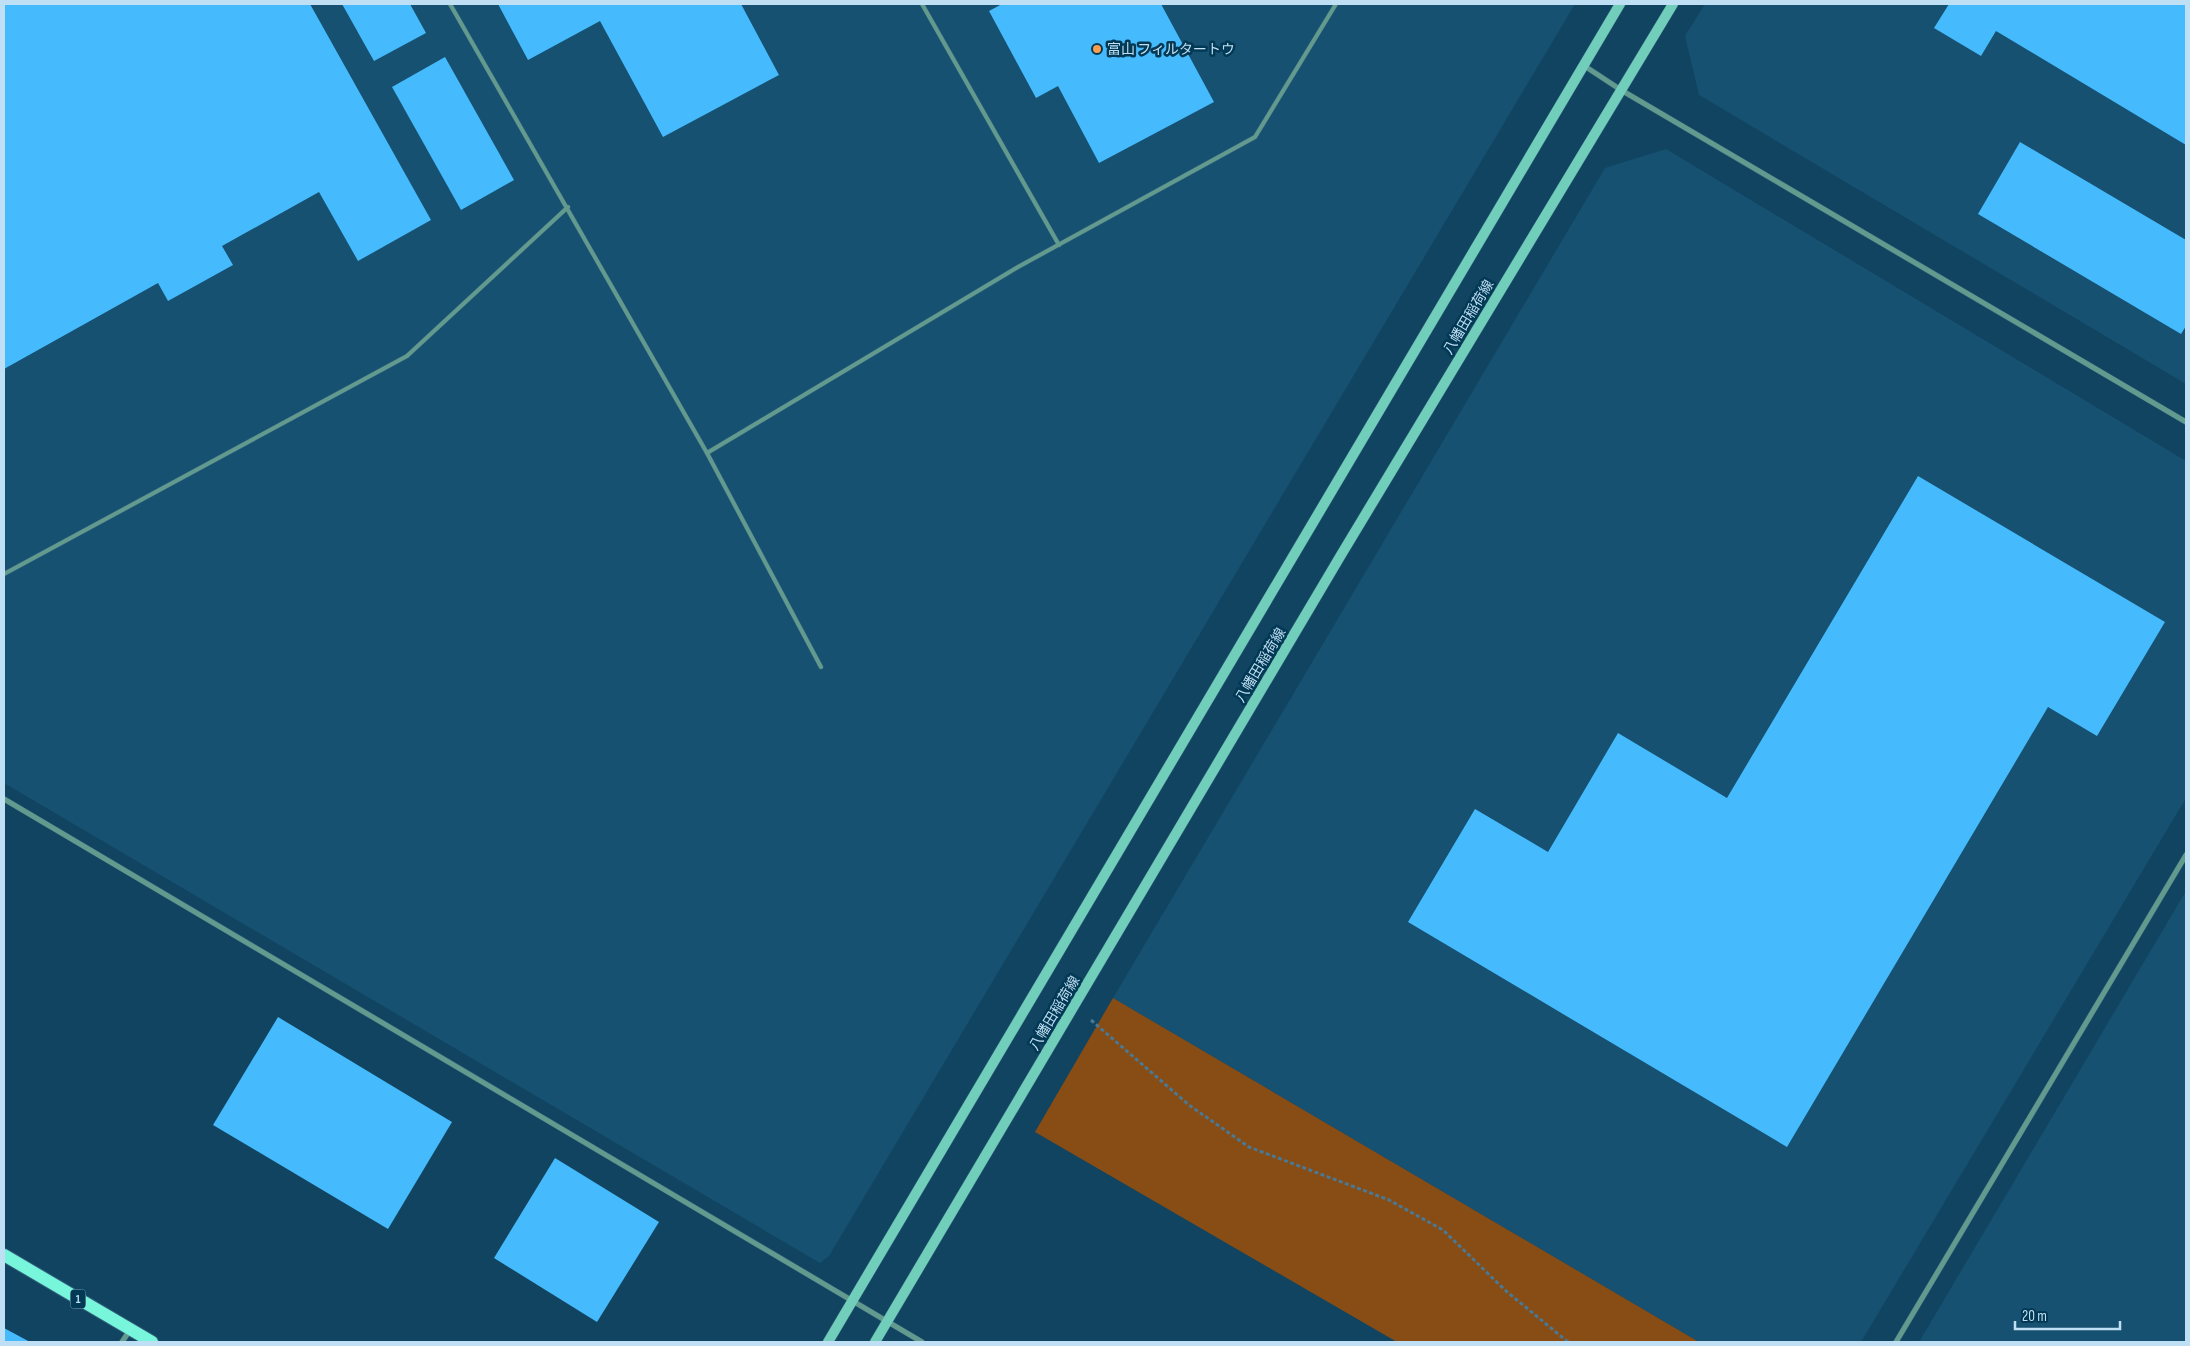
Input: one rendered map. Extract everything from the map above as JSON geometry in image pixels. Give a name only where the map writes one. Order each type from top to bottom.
[{"type":"main road","name":"八幡田稲荷線","points":[[828,1342],[1620,4]]},
{"type":"main road","name":"八幡田稲荷線","points":[[875,1342],[1673,4]]},
{"type":"main road","name":"1","points":[[4,1255],[152,1342]]},
{"type":"street","points":[[1583,65],[1621,90],[2186,422]]},
{"type":"street","points":[[4,799],[922,1342]]},
{"type":"street","points":[[1896,1342],[2186,855]]},
{"type":"street","points":[[122,1342],[130,1329]]},
{"type":"lane","points":[[450,4],[568,207],[707,453],[821,667]]},
{"type":"lane","points":[[922,4],[1059,245]]},
{"type":"lane","points":[[707,453],[1059,245],[1255,137],[1336,4]]},
{"type":"lane","points":[[4,574],[407,356],[568,207]]},
{"type":"path","points":[[1074,1006],[1189,1105],[1249,1147],[1389,1200],[1443,1230],[1506,1290],[1568,1342]]},
{"type":"shaded area","points":[[4,4],[1575,4],[829,1256],[820,1263],[4,783]]},
{"type":"shaded area","points":[[1705,4],[2186,4],[2186,384],[1699,95],[1685,36]]},
{"type":"shaded area","points":[[1666,149],[2186,461],[2186,798],[1861,1342],[1699,1342],[1113,998],[1605,168]]},
{"type":"shaded area","points":[[2186,891],[2186,1342],[1919,1342]]},
{"type":"shaded area","points":[[1113,998],[1699,1342],[1397,1342],[1035,1132]]},
{"type":"building","points":[[4,4],[310,4],[431,220],[358,261],[319,192],[222,246],[233,265],[168,301],[158,283],[4,369]]},
{"type":"building","points":[[342,4],[410,4],[426,33],[374,61]]},
{"type":"building","points":[[498,4],[741,4],[779,75],[663,137],[600,21],[528,60]]},
{"type":"building","name":"富山 フィルタートウ","points":[[1002,4],[1161,4],[1214,102],[1099,163],[1058,86],[1036,98],[989,11]]},
{"type":"building","points":[[1949,4],[2186,4],[2186,145],[1996,31],[1981,56],[1934,28]]},
{"type":"building","points":[[445,57],[514,180],[461,210],[392,87]]},
{"type":"building","points":[[2020,142],[2186,240],[2186,326],[2181,334],[1978,214]]},
{"type":"building","points":[[1918,476],[2165,622],[2097,736],[2048,707],[1787,1147],[1408,922],[1475,809],[1548,852],[1618,733],[1727,798]]},
{"type":"building","points":[[278,1017],[452,1122],[388,1229],[213,1125]]},
{"type":"building","points":[[555,1158],[659,1222],[597,1322],[494,1258]]},
{"type":"building","points":[[4,1328],[30,1342],[4,1342]]},
{"type":"place","name":"富山 フィルタートウ","points":[[1097,49]]}]
